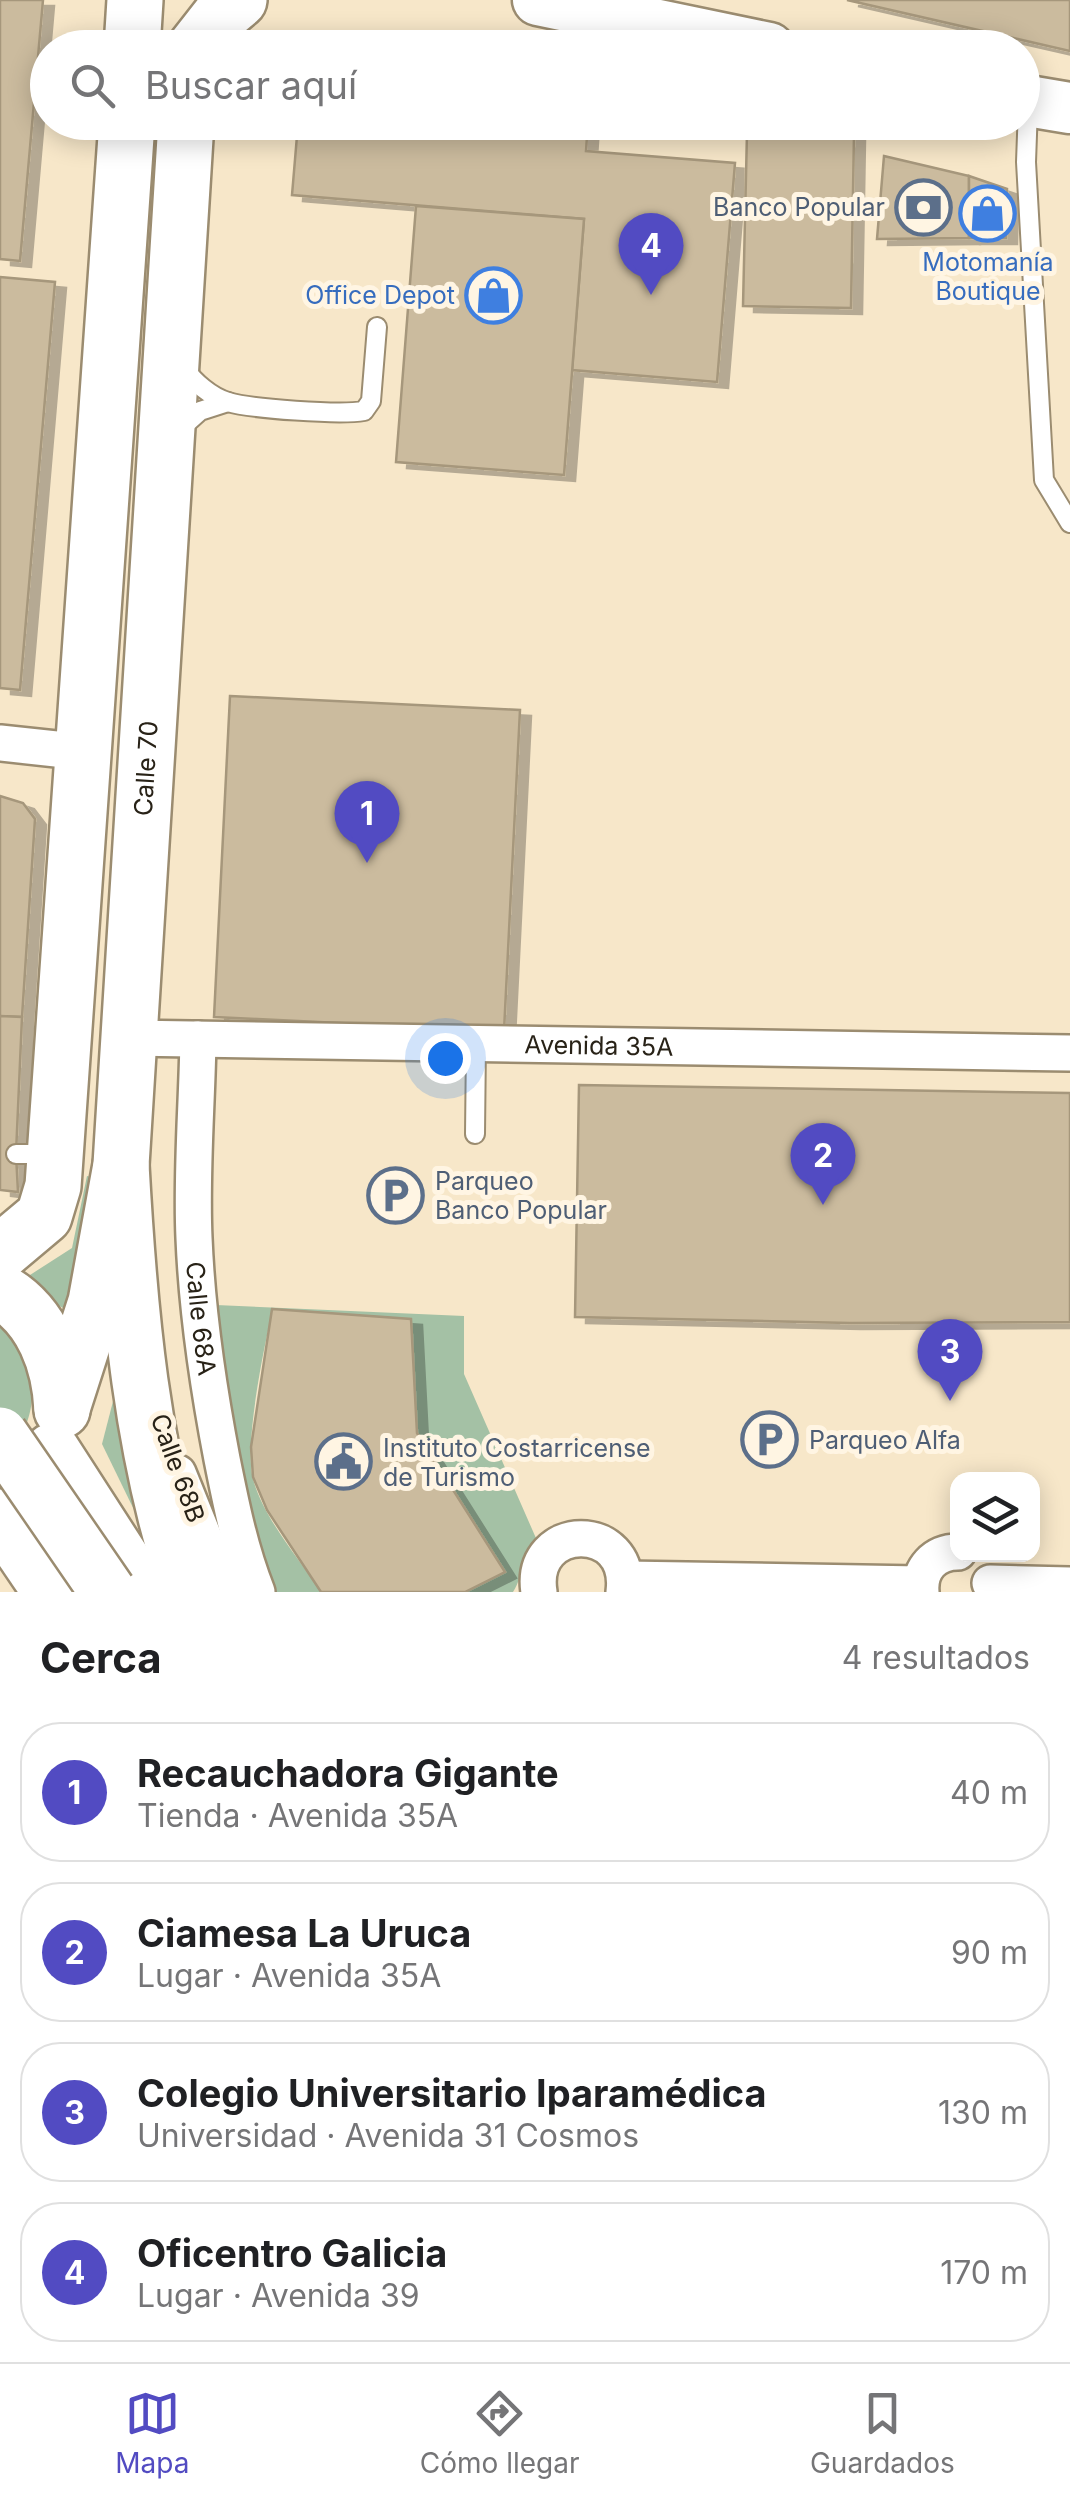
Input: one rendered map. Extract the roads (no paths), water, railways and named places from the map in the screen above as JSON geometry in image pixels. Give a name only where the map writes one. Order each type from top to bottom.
[{"type":"main road","points":[[133,30],[135,0]]},
{"type":"main road","points":[[193,30],[194,0]]},
{"type":"main road","points":[[208,30],[239,0]]},
{"type":"main road","points":[[538,0],[682,30]]},
{"type":"main road","points":[[0,1254],[44,1216],[53,1186],[36,1154],[84,752],[126,140]]},
{"type":"main road","name":"Calle 70","points":[[0,1514],[37,1477],[57,1430],[96,1302],[122,1165],[185,140]]},
{"type":"main road","points":[[122,1165],[134,1343],[154,1466],[171,1541],[188,1592]]},
{"type":"main road","points":[[0,1291],[38,1324],[57,1364],[57,1430],[143,1592]]},
{"type":"main road","points":[[0,1435],[108,1592]]},
{"type":"main road","points":[[0,1514],[52,1592]]},
{"type":"street","points":[[0,744],[84,752]]},
{"type":"street","name":"Avenida 35A","points":[[129,1038],[1070,1053]]},
{"type":"street","name":"Calle 68A","points":[[198,1039],[194,1235],[199,1304],[231,1504],[257,1592]]},
{"type":"street","name":"Calle 68B","points":[[134,1343],[180,1480],[226,1592]]},
{"type":"street","points":[[539,1592],[537,1580],[546,1555],[567,1540],[581,1538],[606,1545],[623,1566],[625,1586],[921,1588],[929,1563],[950,1554]]},
{"type":"street","points":[[983,1576],[1070,1585]]},
{"type":"lane","points":[[1031,140],[1026,162],[1044,480],[1070,524]]},
{"type":"lane","points":[[166,447],[185,422],[200,411],[228,402],[327,412],[364,411],[371,401],[377,327]]},
{"type":"lane","points":[[172,349],[191,378],[228,402]]},
{"type":"lane","points":[[475,1134],[476,1044]]},
{"type":"place","name":"Banco Popular","points":[[924,207]]},
{"type":"place","name":"Motomanía Boutique","points":[[988,213]]},
{"type":"place","name":"Office Depot","points":[[494,295]]},
{"type":"place","name":"Oficentro Galicia","points":[[651,295]]},
{"type":"place","name":"Recauchadora Gigante","points":[[367,863]]},
{"type":"place","name":"Parqueo Banco Popular","points":[[396,1195]]},
{"type":"place","name":"Ciamesa La Uruca","points":[[823,1205]]},
{"type":"place","name":"Colegio Universitario Iparamédica","points":[[950,1401]]},
{"type":"place","name":"Parqueo Alfa","points":[[770,1440]]},
{"type":"place","name":"Instituto Costarricense de Turismo","points":[[344,1462]]}]
